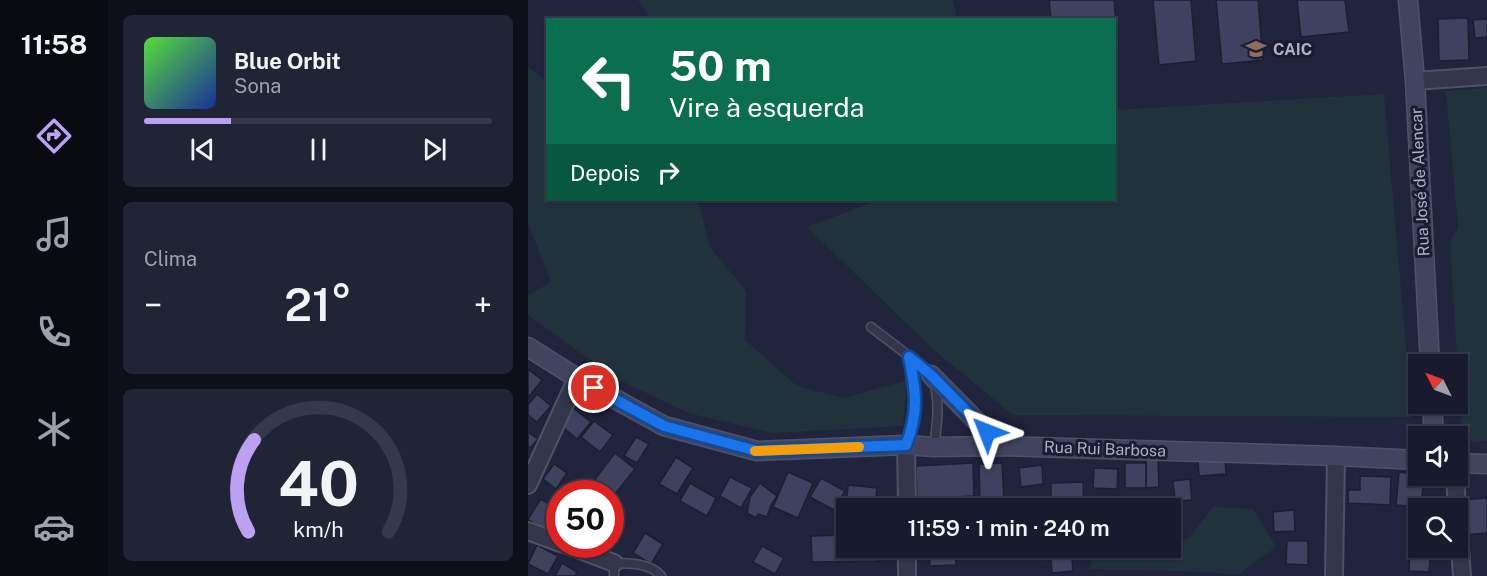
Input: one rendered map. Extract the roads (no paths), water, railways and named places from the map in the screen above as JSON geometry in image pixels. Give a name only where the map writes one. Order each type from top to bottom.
[{"type":"main road","name":"Rua José de Alencar","points":[[1408,0],[1415,81],[1429,354]]},
{"type":"main road","name":"Rua Rui Barbosa","points":[[528,347],[577,378],[664,426],[757,451],[906,445],[1001,446],[1408,459]]},
{"type":"main road","points":[[931,375],[1001,446]]},
{"type":"main road","points":[[1468,463],[1487,464]]},
{"type":"street","points":[[1415,81],[1487,76]]},
{"type":"street","points":[[528,485],[577,378]]},
{"type":"street","points":[[906,445],[907,498]]},
{"type":"street","points":[[1334,576],[1336,456]]},
{"type":"street","points":[[528,531],[546,538]]},
{"type":"street","points":[[591,558],[614,570]]},
{"type":"street","points":[[907,558],[907,576]]},
{"type":"street","points":[[1461,558],[1462,576]]},
{"type":"lane","points":[[871,327],[931,375],[936,394],[937,416],[934,447]]},
{"type":"lane","points":[[906,445],[914,426],[916,394],[909,357]]},
{"type":"lane","points":[[614,570],[635,563],[658,572],[661,576]]},
{"type":"place","name":"CAIC","points":[[1256,49]]}]
